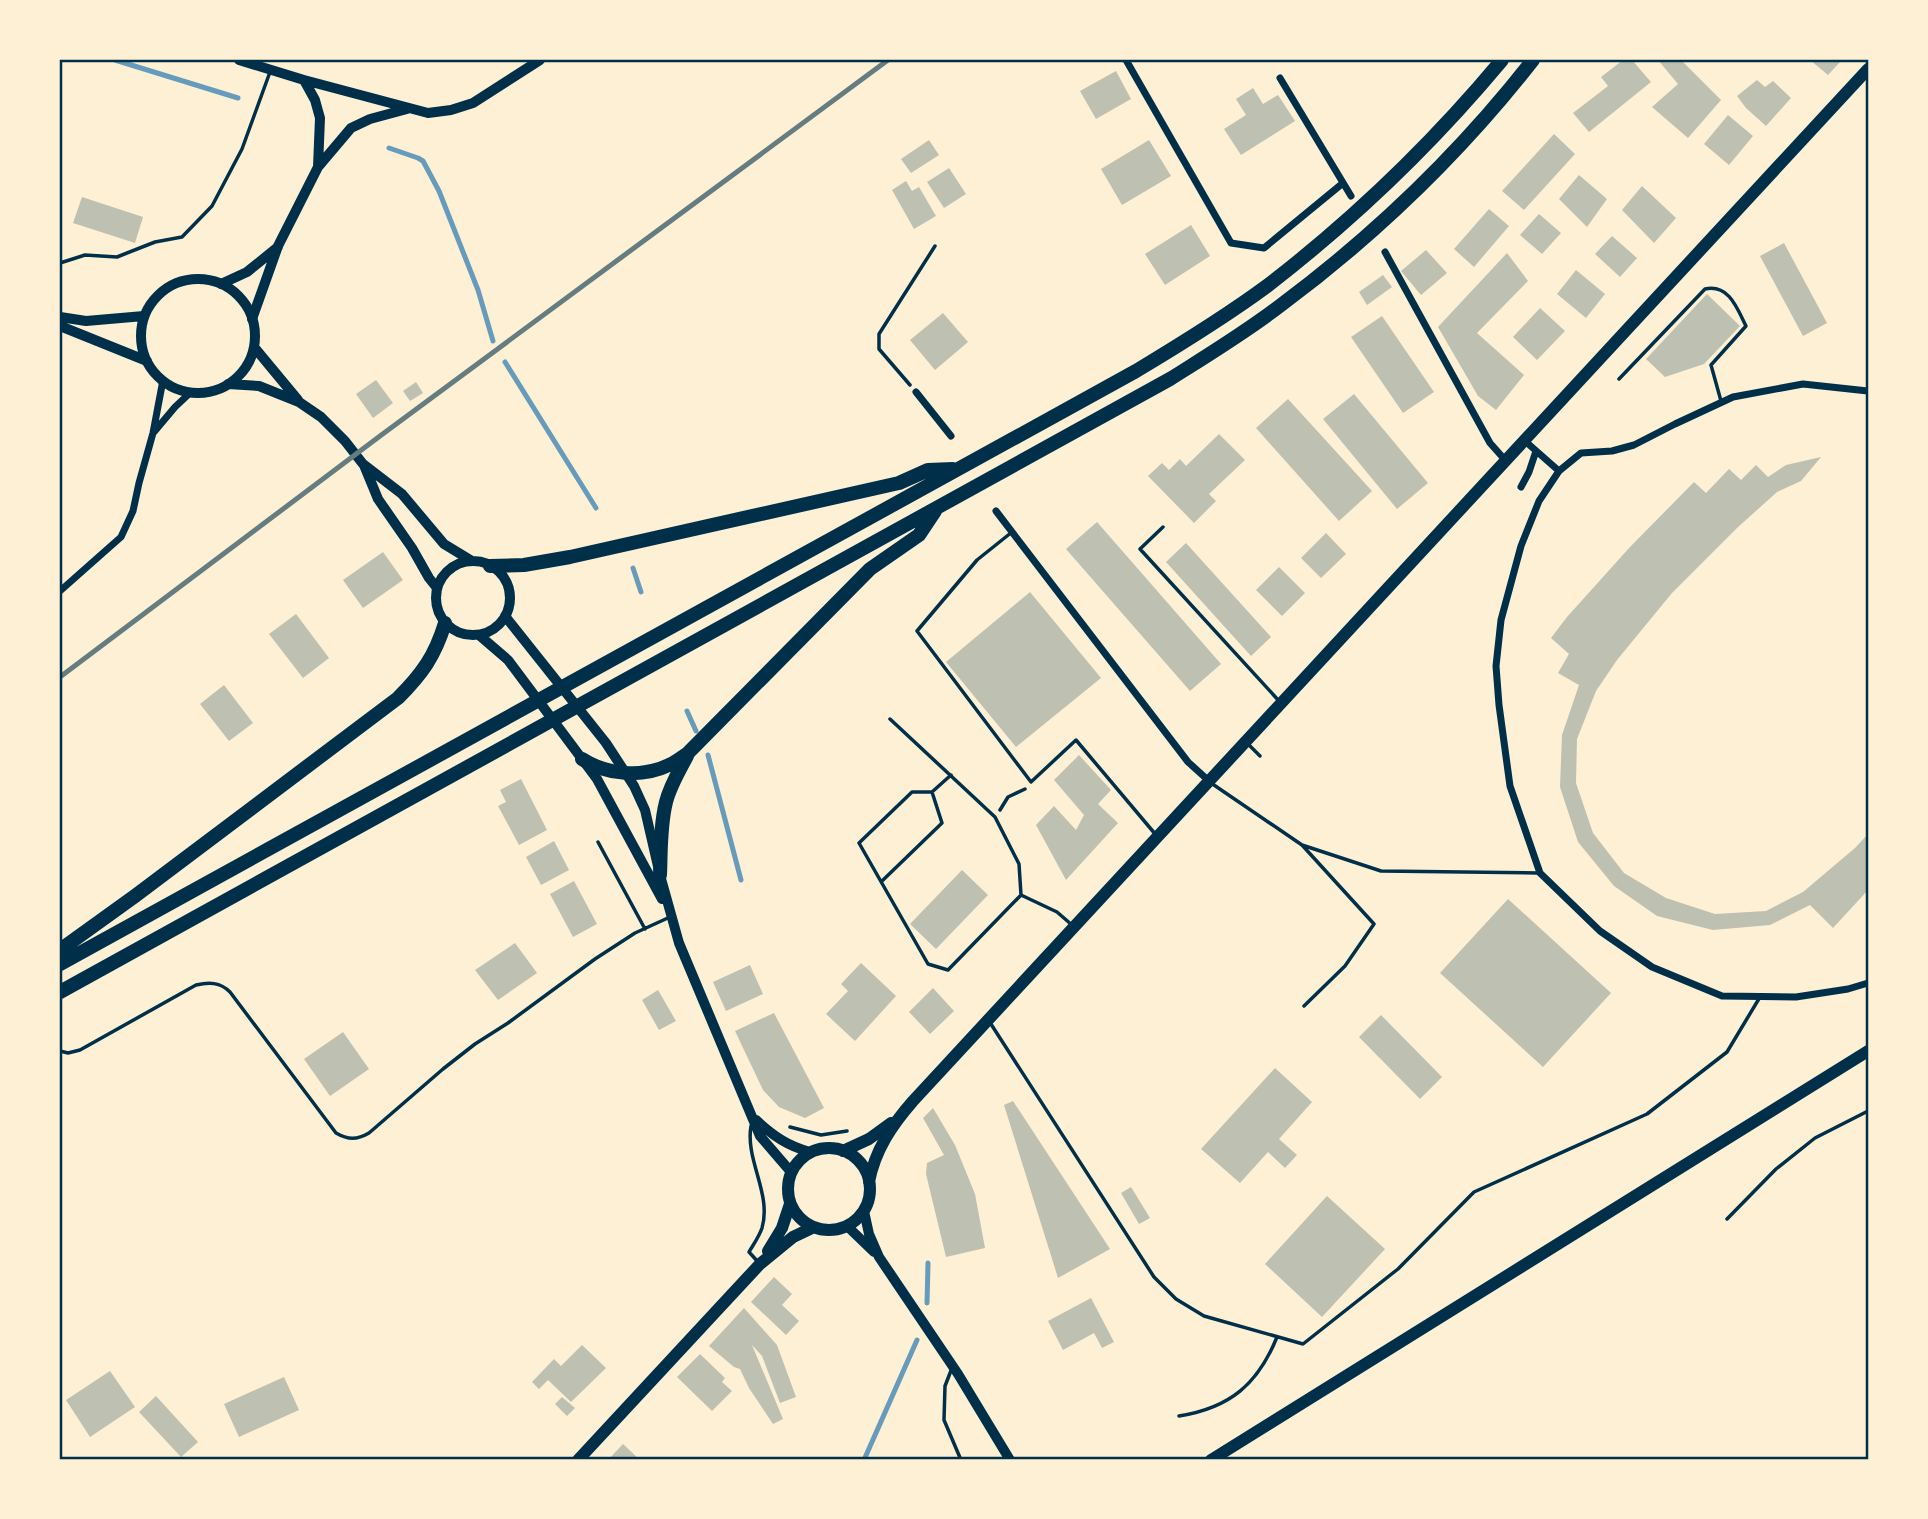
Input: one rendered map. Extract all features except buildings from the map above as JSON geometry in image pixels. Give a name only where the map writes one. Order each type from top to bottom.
[{"type":"highway","points":[[60,964],[1136,371],[1192,337],[1266,286],[1388,183],[1449,122],[1502,60]]},
{"type":"highway","points":[[60,992],[1170,379],[1281,305],[1403,202],[1501,100],[1533,60]]},
{"type":"highway","points":[[489,566],[524,565],[570,557],[899,483],[928,470],[958,469]]},
{"type":"highway","points":[[582,758],[601,768],[626,773],[652,771],[671,765],[688,753],[870,569],[919,535],[936,509]]},
{"type":"highway","points":[[60,950],[398,698],[428,664],[439,643],[445,623]]},
{"type":"highway","points":[[660,875],[661,832],[666,802],[688,753]]},
{"type":"main road","points":[[869,1182],[864,1169],[855,1158],[843,1151],[821,1149],[810,1152],[802,1157],[791,1172],[788,1194],[790,1204],[804,1222],[814,1227],[830,1230],[847,1226],[859,1217],[868,1202],[869,1182],[877,1152],[900,1116],[1868,69]]},
{"type":"main road","points":[[203,279],[221,284],[235,292],[252,319],[254,347],[248,362],[240,374],[228,384],[210,391],[191,392],[176,388],[154,372],[147,361],[141,339],[144,316],[154,299],[167,287],[185,280],[203,279]]},
{"type":"main road","points":[[60,317],[86,321],[144,316]]},
{"type":"main road","points":[[60,326],[147,361]]},
{"type":"main road","points":[[254,347],[299,402]]},
{"type":"main road","points":[[228,384],[259,386],[299,402],[321,417],[363,464],[402,494],[444,544],[472,561],[499,572],[506,582],[509,605],[499,625],[480,635],[455,631],[445,623],[438,612],[436,600],[437,588],[450,569],[472,561]]},
{"type":"main road","points":[[363,464],[378,499],[437,588]]},
{"type":"main road","points":[[505,616],[593,726],[626,773],[645,810],[680,943],[760,1136],[791,1172]]},
{"type":"main road","points":[[480,635],[508,660],[597,779],[671,917]]},
{"type":"main road","points":[[1211,1460],[1868,1051]]},
{"type":"main road","points":[[843,1151],[869,1139],[900,1116]]},
{"type":"main road","points":[[753,1117],[790,1146],[810,1152]]},
{"type":"main road","points":[[760,1264],[778,1237],[790,1204]]},
{"type":"main road","points":[[578,1460],[760,1264],[793,1237],[814,1227]]},
{"type":"street","points":[[239,60],[428,113],[473,103],[540,60]]},
{"type":"street","points":[[1126,60],[1231,243],[1264,248],[1343,183]]},
{"type":"street","points":[[1280,78],[1351,196]]},
{"type":"street","points":[[304,80],[315,100],[320,118],[318,167]]},
{"type":"street","points":[[252,319],[278,246],[318,167],[351,128],[370,119],[408,109]]},
{"type":"street","points":[[221,284],[247,272],[278,246]]},
{"type":"street","points":[[1385,252],[1490,443],[1506,461]]},
{"type":"street","points":[[60,591],[121,537],[133,511],[163,380]]},
{"type":"street","points":[[1868,391],[1803,384],[1733,397],[1634,445],[1612,451],[1581,453],[1559,471],[1539,501],[1521,546],[1501,620],[1496,666],[1510,786],[1540,873],[1600,931],[1651,967],[1722,996],[1796,996],[1848,989],[1868,983]]},
{"type":"street","points":[[153,433],[191,392]]},
{"type":"street","points":[[916,392],[951,436]]},
{"type":"street","points":[[1525,441],[1559,471]]},
{"type":"street","points":[[1521,487],[1530,472],[1536,451]]},
{"type":"street","points":[[996,511],[1188,762],[1209,781]]},
{"type":"street","points":[[863,1211],[879,1257],[953,1366],[1010,1460]]},
{"type":"street","points":[[847,1226],[879,1257]]},
{"type":"lane","points":[[60,263],[85,255],[117,257],[155,242],[182,237],[212,206],[242,149],[271,70]]},
{"type":"lane","points":[[1619,379],[1705,289],[1714,288],[1725,292],[1746,326],[1711,365],[1721,403]]},
{"type":"lane","points":[[1163,527],[1140,549],[1281,703]]},
{"type":"lane","points":[[1012,532],[977,559],[918,631],[1031,782],[1076,740],[1157,836]]},
{"type":"lane","points":[[890,719],[951,775],[995,817],[1019,864],[1021,895],[948,970],[928,964],[859,843],[912,792],[932,792],[951,775]]},
{"type":"lane","points":[[1245,742],[1260,756]]},
{"type":"lane","points":[[1209,781],[1302,845],[1374,924],[1345,966],[1304,1006]]},
{"type":"lane","points":[[881,881],[942,823],[932,792]]},
{"type":"lane","points":[[598,842],[645,929]]},
{"type":"lane","points":[[1302,845],[1381,871],[1540,873]]},
{"type":"lane","points":[[1021,895],[1057,912],[1074,927]]},
{"type":"lane","points":[[60,1051],[68,1053],[80,1050],[196,985],[214,983],[230,992],[336,1133],[352,1139],[361,1138],[475,1044],[595,959],[671,917]]},
{"type":"lane","points":[[988,1020],[1154,1278],[1176,1299],[1204,1316],[1303,1344],[1398,1269],[1474,1192],[1647,1114],[1727,1052],[1760,997]]},
{"type":"lane","points":[[753,1117],[751,1149],[762,1196],[764,1218],[760,1233],[749,1252],[760,1264]]},
{"type":"lane","points":[[1179,1416],[1213,1408],[1231,1399],[1260,1372],[1277,1337]]},
{"type":"lane","points":[[953,1366],[945,1385],[944,1420],[961,1460]]},
{"type":"path","points":[[916,392],[879,349],[880,334],[936,246]]},
{"type":"path","points":[[995,817],[1009,797],[1023,791],[1031,782]]},
{"type":"path","points":[[1727,1219],[1776,1169],[1815,1138],[1868,1111]]},
{"type":"path","points":[[769,1132],[782,1124],[821,1135],[849,1131]]},
{"type":"waterway","points":[[115,60],[238,98]]},
{"type":"waterway","points":[[389,148],[423,161],[439,191],[478,290],[493,341]]},
{"type":"waterway","points":[[505,362],[596,508]]},
{"type":"waterway","points":[[633,568],[641,592]]},
{"type":"waterway","points":[[687,711],[696,731]]},
{"type":"waterway","points":[[708,755],[741,880]]},
{"type":"waterway","points":[[927,1303],[928,1263]]},
{"type":"waterway","points":[[864,1460],[917,1340]]},
{"type":"railway","points":[[60,677],[888,60]]}]
